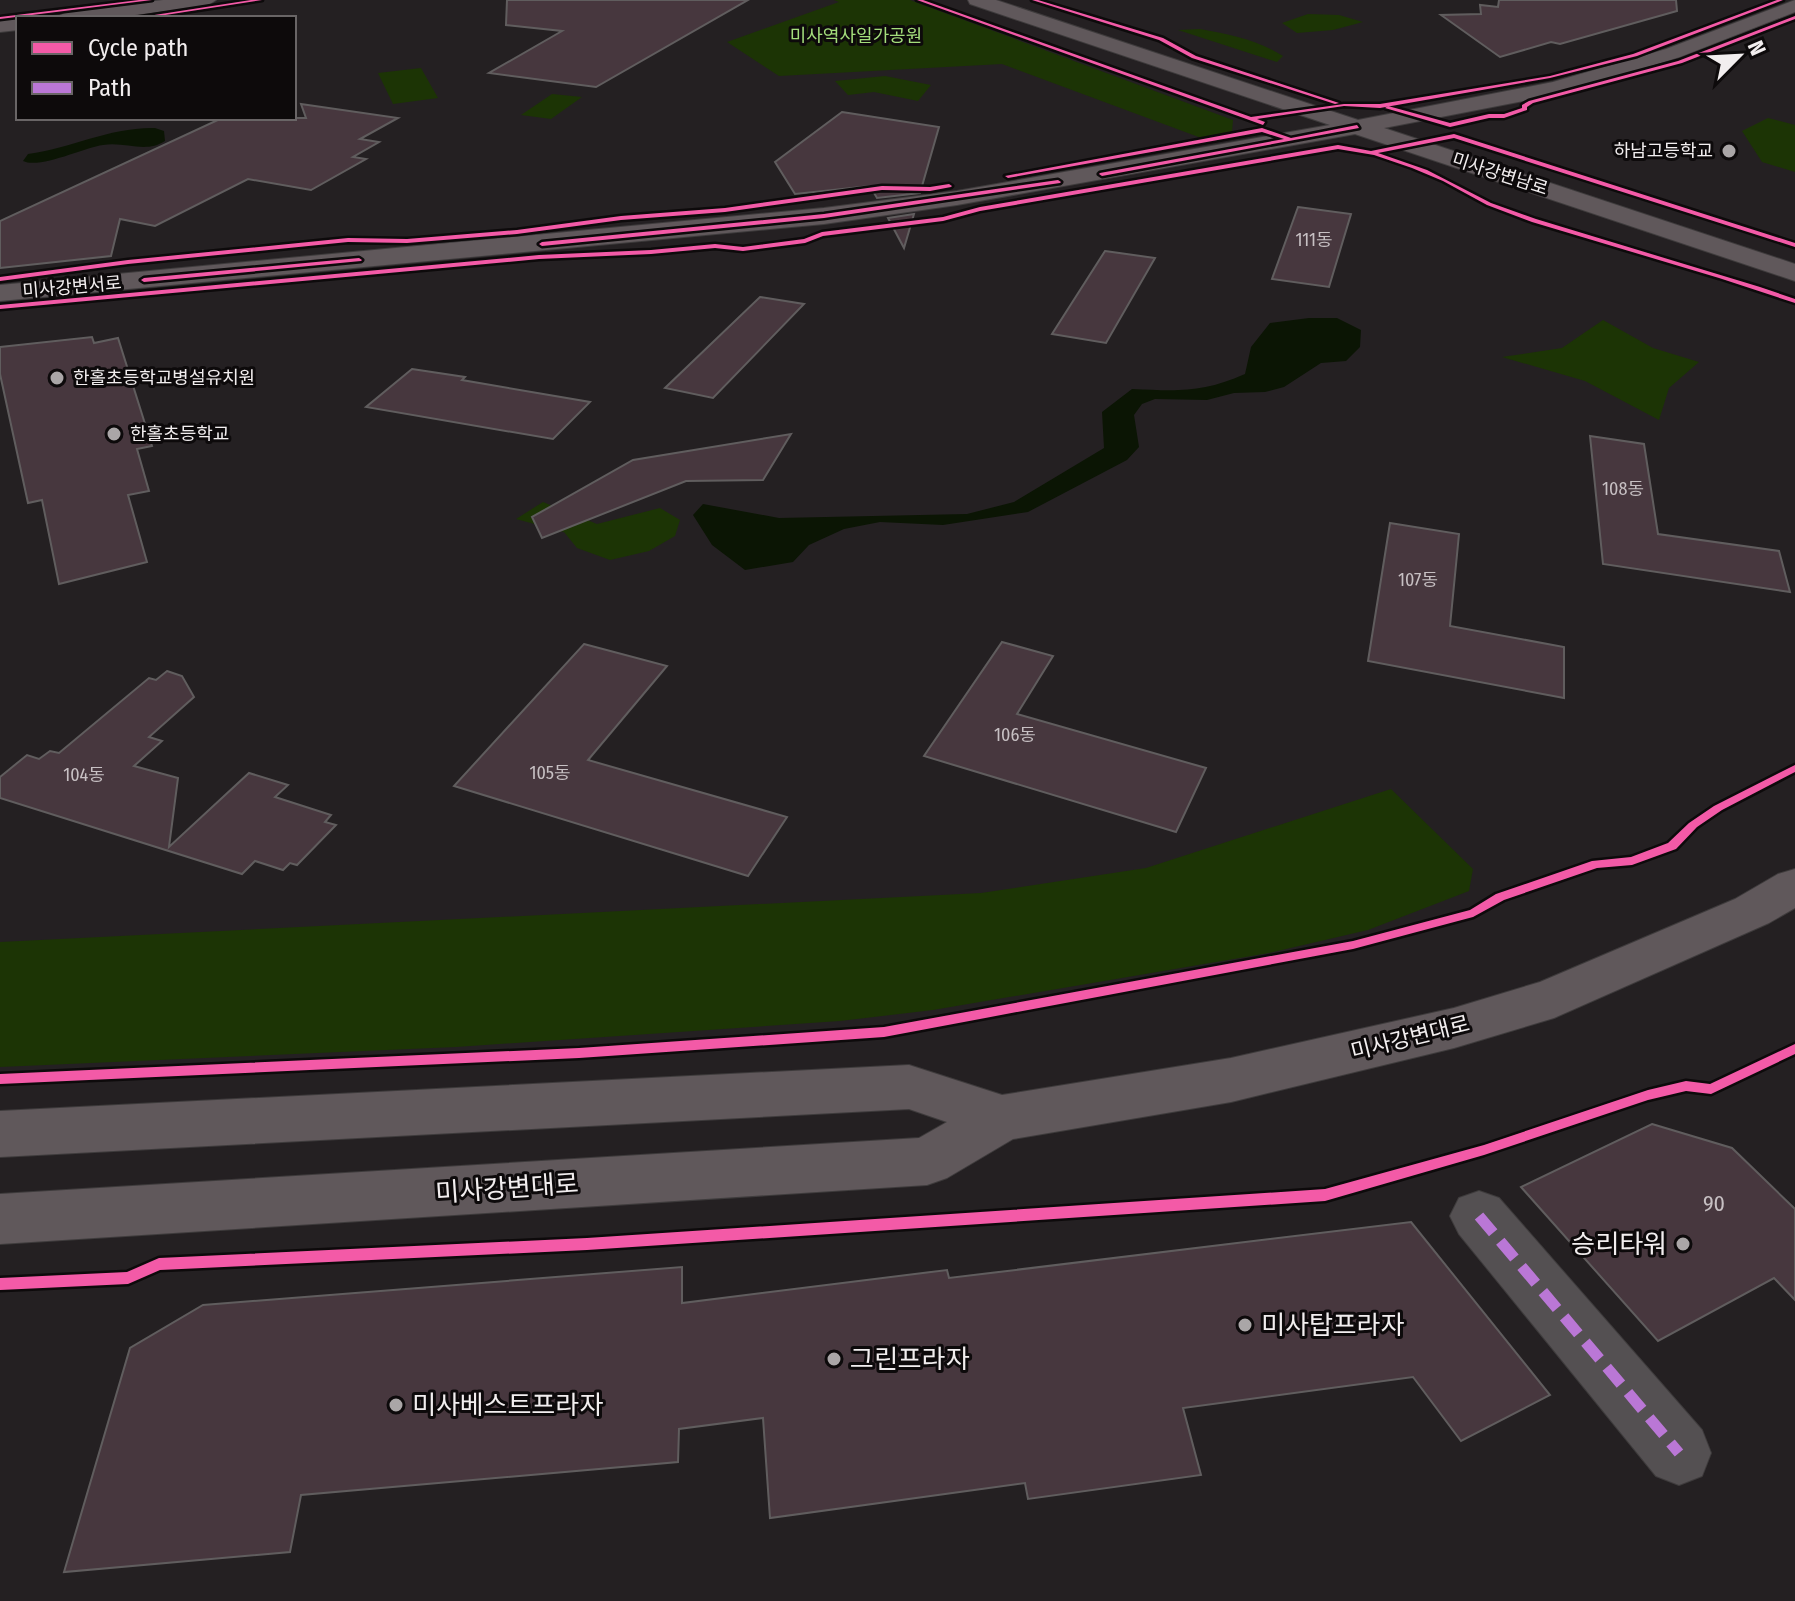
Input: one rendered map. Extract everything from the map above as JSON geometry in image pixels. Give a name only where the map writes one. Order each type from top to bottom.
[{"type":"main road","points":[[82,16],[207,0]]},
{"type":"main road","name":"미사강변남로","points":[[977,0],[1795,273]]},
{"type":"main road","name":"미사강변서로","points":[[0,293],[564,242],[853,212],[1077,179],[1556,88],[1673,53],[1795,5]]},
{"type":"main road","name":"미사강변대로","points":[[0,1219],[927,1161],[1002,1118],[1231,1080],[1454,1028],[1567,992],[1752,911],[1795,886]]},
{"type":"main road","name":"미사강변대로","points":[[0,1134],[909,1087],[1002,1118]]},
{"type":"street","points":[[1479,1216],[1679,1453]]},
{"type":"green space","name":"미사역사일가공원","points":[[834,0],[910,0],[1233,120],[1232,132],[1204,139],[1002,64],[779,76],[727,42],[839,2]]},
{"type":"green space","points":[[1308,14],[1339,15],[1363,22],[1333,30],[1297,33],[1282,23]]},
{"type":"green space","points":[[1200,29],[1243,38],[1283,56],[1277,62],[1178,30]]},
{"type":"green space","points":[[421,68],[438,98],[393,104],[378,73]]},
{"type":"green space","points":[[885,76],[931,85],[918,101],[874,92],[848,95],[835,81]]},
{"type":"green space","points":[[552,94],[582,97],[551,119],[521,115]]},
{"type":"green space","points":[[1768,118],[1795,125],[1795,172],[1762,162],[1742,131]]},
{"type":"green space","points":[[1603,320],[1653,348],[1699,362],[1669,388],[1659,420],[1585,381],[1502,357],[1562,348]]},
{"type":"green space","points":[[543,502],[597,524],[660,508],[680,520],[675,536],[649,551],[610,560],[577,548],[564,532],[516,519]]},
{"type":"green space","points":[[1391,789],[1473,869],[1469,891],[1368,930],[1269,953],[933,1010],[840,1021],[456,1047],[0,1067],[0,942],[981,893],[1146,868]]},
{"type":"shaded area","points":[[155,128],[164,131],[165,141],[150,147],[103,145],[51,160],[23,161],[28,154],[107,134]]},
{"type":"shaded area","points":[[1337,318],[1361,330],[1360,347],[1346,361],[1321,363],[1284,387],[1265,392],[1234,393],[1207,400],[1155,399],[1142,404],[1134,415],[1139,447],[1127,460],[1028,512],[943,525],[880,522],[844,529],[809,545],[793,562],[745,570],[712,545],[693,515],[703,504],[779,518],[967,514],[1014,502],[1104,448],[1102,412],[1132,389],[1190,389],[1216,385],[1245,374],[1251,347],[1270,323]]},
{"type":"building","points":[[507,0],[748,0],[596,87],[489,73],[562,31],[506,25]]},
{"type":"building","points":[[1499,0],[1676,0],[1677,11],[1560,44],[1551,42],[1500,57],[1441,15],[1481,14],[1480,5],[1498,7]]},
{"type":"building","points":[[301,104],[398,118],[360,139],[379,142],[353,157],[366,159],[311,190],[248,179],[155,226],[120,219],[111,256],[0,268],[0,221],[218,120],[306,118]]},
{"type":"building","points":[[842,112],[939,127],[920,193],[877,198],[870,186],[795,194],[775,162]]},
{"type":"building","points":[[1298,207],[1351,214],[1329,287],[1272,279]]},
{"type":"building","points":[[914,214],[904,248],[888,218]]},
{"type":"building","points":[[1105,251],[1155,258],[1106,343],[1052,334]]},
{"type":"building","points":[[760,297],[804,304],[713,398],[665,388]]},
{"type":"building","points":[[92,337],[94,343],[118,338],[152,446],[137,449],[149,491],[128,495],[147,562],[59,584],[42,500],[28,503],[0,374],[0,347]]},
{"type":"building","points":[[412,369],[590,402],[553,439],[366,407]]},
{"type":"building","points":[[791,434],[763,480],[686,481],[542,538],[532,517],[633,460]]},
{"type":"building","points":[[1590,436],[1644,444],[1658,534],[1779,551],[1790,592],[1603,564]]},
{"type":"building","points":[[1390,523],[1459,534],[1450,626],[1564,647],[1564,698],[1368,661]]},
{"type":"building","points":[[1002,642],[1053,656],[1017,714],[1206,768],[1176,832],[924,756]]},
{"type":"building","points":[[584,644],[667,666],[588,760],[787,817],[748,876],[454,786]]},
{"type":"building","points":[[167,671],[182,676],[194,697],[149,737],[162,741],[134,766],[178,778],[169,847],[249,773],[288,785],[275,797],[331,815],[325,822],[336,825],[297,865],[290,863],[283,870],[255,861],[242,874],[0,798],[0,777],[27,755],[39,759],[50,751],[59,753],[149,678],[156,680]]},
{"type":"building","name":"승리타워","points":[[1652,1124],[1732,1148],[1795,1209],[1795,1300],[1774,1278],[1658,1341],[1521,1187]]},
{"type":"building","points":[[1411,1222],[1550,1395],[1461,1441],[1413,1377],[1183,1408],[1201,1475],[1028,1499],[1025,1483],[770,1518],[763,1418],[679,1429],[678,1462],[301,1495],[290,1552],[64,1572],[130,1348],[203,1305],[682,1267],[682,1303],[947,1270],[949,1278]]},
{"type":"marked path","points":[[1479,1216],[1679,1453]]},
{"type":"cycle path","points":[[17,16],[150,0]]},
{"type":"cycle path","points":[[151,16],[260,0]]},
{"type":"cycle path","points":[[919,0],[1263,123]]},
{"type":"cycle path","points":[[1034,0],[1161,39],[1194,57],[1337,103]]},
{"type":"cycle path","points":[[1253,118],[1344,105],[1380,106],[1550,77],[1635,55],[1781,0]]},
{"type":"cycle path","points":[[0,18],[16,16]]},
{"type":"cycle path","points":[[1388,108],[1450,125],[1489,116],[1504,116],[1525,109],[1524,106],[1531,102],[1680,62],[1795,17]]},
{"type":"cycle path","points":[[1102,174],[1357,127]]},
{"type":"cycle path","points":[[1008,176],[1262,130],[1290,139]]},
{"type":"cycle path","points":[[1370,153],[1454,136],[1795,245]]},
{"type":"cycle path","points":[[0,307],[539,257],[715,246],[743,249],[805,241],[822,234],[943,219],[980,209],[1338,147],[1376,154],[1414,166],[1489,204],[1534,220],[1795,301]]},
{"type":"cycle path","points":[[542,244],[824,216],[1058,182]]},
{"type":"cycle path","points":[[0,279],[128,262],[348,240],[407,241],[517,232],[621,218],[725,210],[882,188],[930,189],[949,186]]},
{"type":"cycle path","points":[[144,280],[359,260]]},
{"type":"cycle path","points":[[0,1079],[579,1053],[884,1032],[1353,945],[1473,913],[1500,897],[1596,864],[1632,861],[1672,846],[1693,825],[1718,808],[1795,768]]},
{"type":"cycle path","points":[[0,1284],[128,1278],[159,1264],[587,1244],[1325,1195],[1484,1150],[1648,1095],[1686,1086],[1711,1089],[1795,1049]]},
{"type":"place","name":"하남고등학교","points":[[1729,151]]},
{"type":"place","name":"한홀초등학교병설유치원","points":[[57,378]]},
{"type":"place","name":"한홀초등학교","points":[[114,434]]},
{"type":"place","name":"승리타워","points":[[1683,1244]]},
{"type":"place","name":"미사탑프라자","points":[[1245,1325]]},
{"type":"place","name":"그린프라자","points":[[834,1359]]},
{"type":"place","name":"미사베스트프라자","points":[[396,1405]]}]
